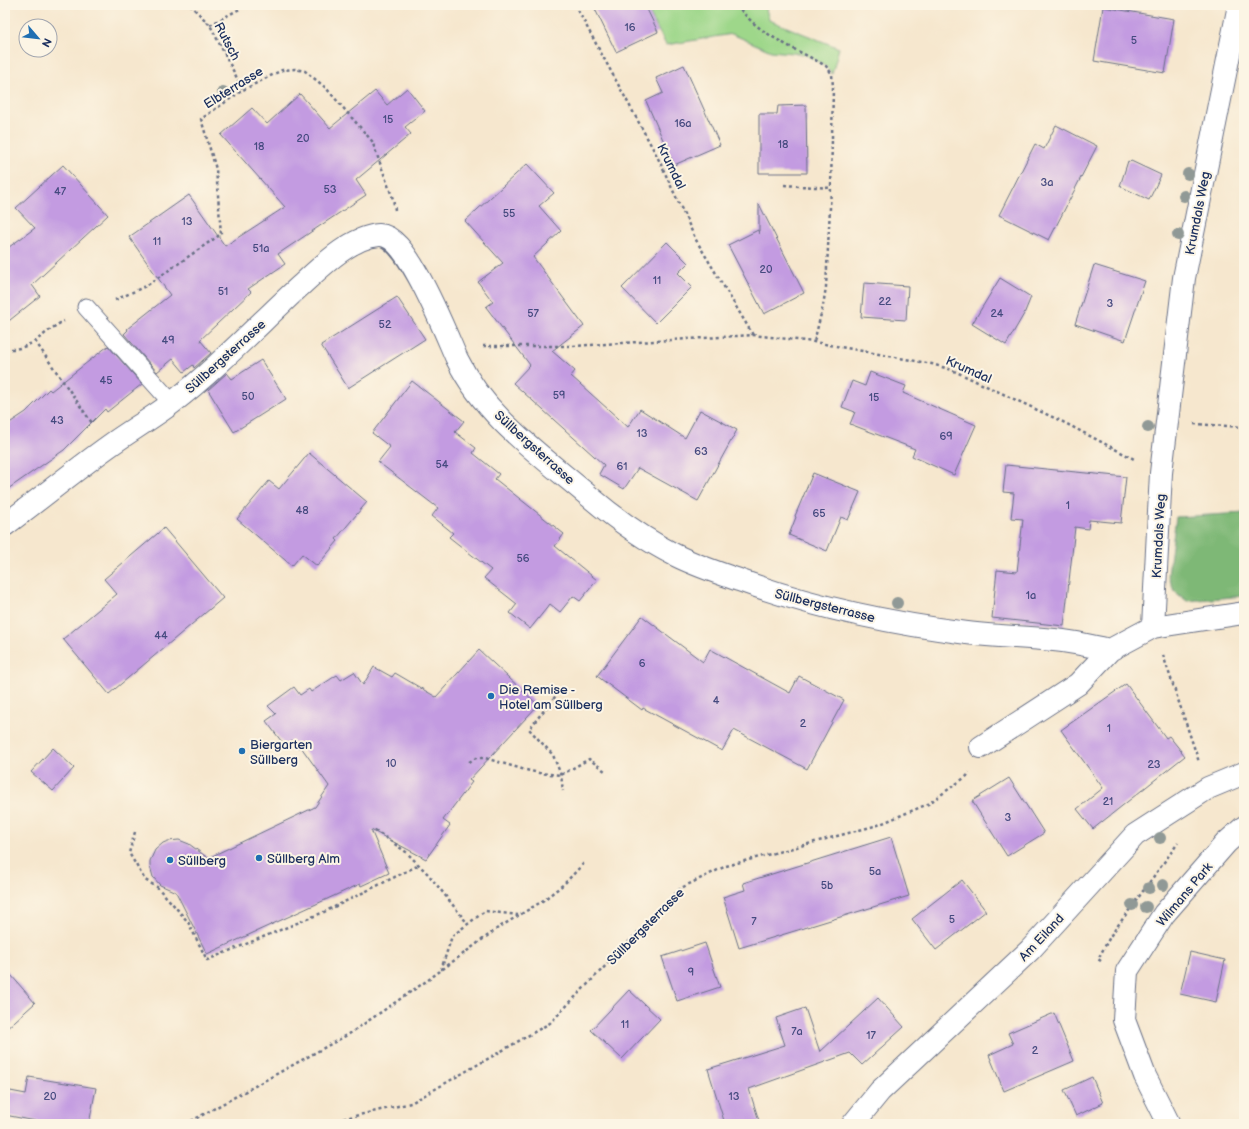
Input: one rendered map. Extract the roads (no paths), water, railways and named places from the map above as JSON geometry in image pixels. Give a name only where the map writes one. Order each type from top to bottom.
[{"type":"street","name":"Krumdals Weg","points":[[1153,627],[1161,473],[1184,278],[1239,5]]},
{"type":"street","name":"Süllbergsterrasse","points":[[5,525],[109,446],[172,403],[214,367],[320,268],[352,245],[367,238],[385,235],[393,240],[412,266],[439,318],[460,364],[482,398],[504,422],[602,507],[649,541],[677,556],[763,589],[807,603],[846,612],[968,633],[1065,641],[1110,650]]},
{"type":"street","points":[[981,747],[1078,684],[1110,650],[1153,627],[1244,613]]},
{"type":"street","name":"Am Eiland","points":[[853,1124],[880,1091],[1030,950],[1135,835],[1208,788],[1244,773]]},
{"type":"street","name":"Wilmans Park","points":[[1169,1124],[1145,1076],[1124,1020],[1127,971],[1164,914],[1226,843],[1244,827]]},
{"type":"lane","points":[[86,307],[172,403]]},
{"type":"place","name":"Die Remise - Hotel am Süllberg","points":[[491,696]]},
{"type":"place","name":"Biergarten Süllberg","points":[[242,751]]},
{"type":"place","name":"Süllberg Alm","points":[[259,858]]},
{"type":"place","name":"Süllberg","points":[[170,860]]}]
